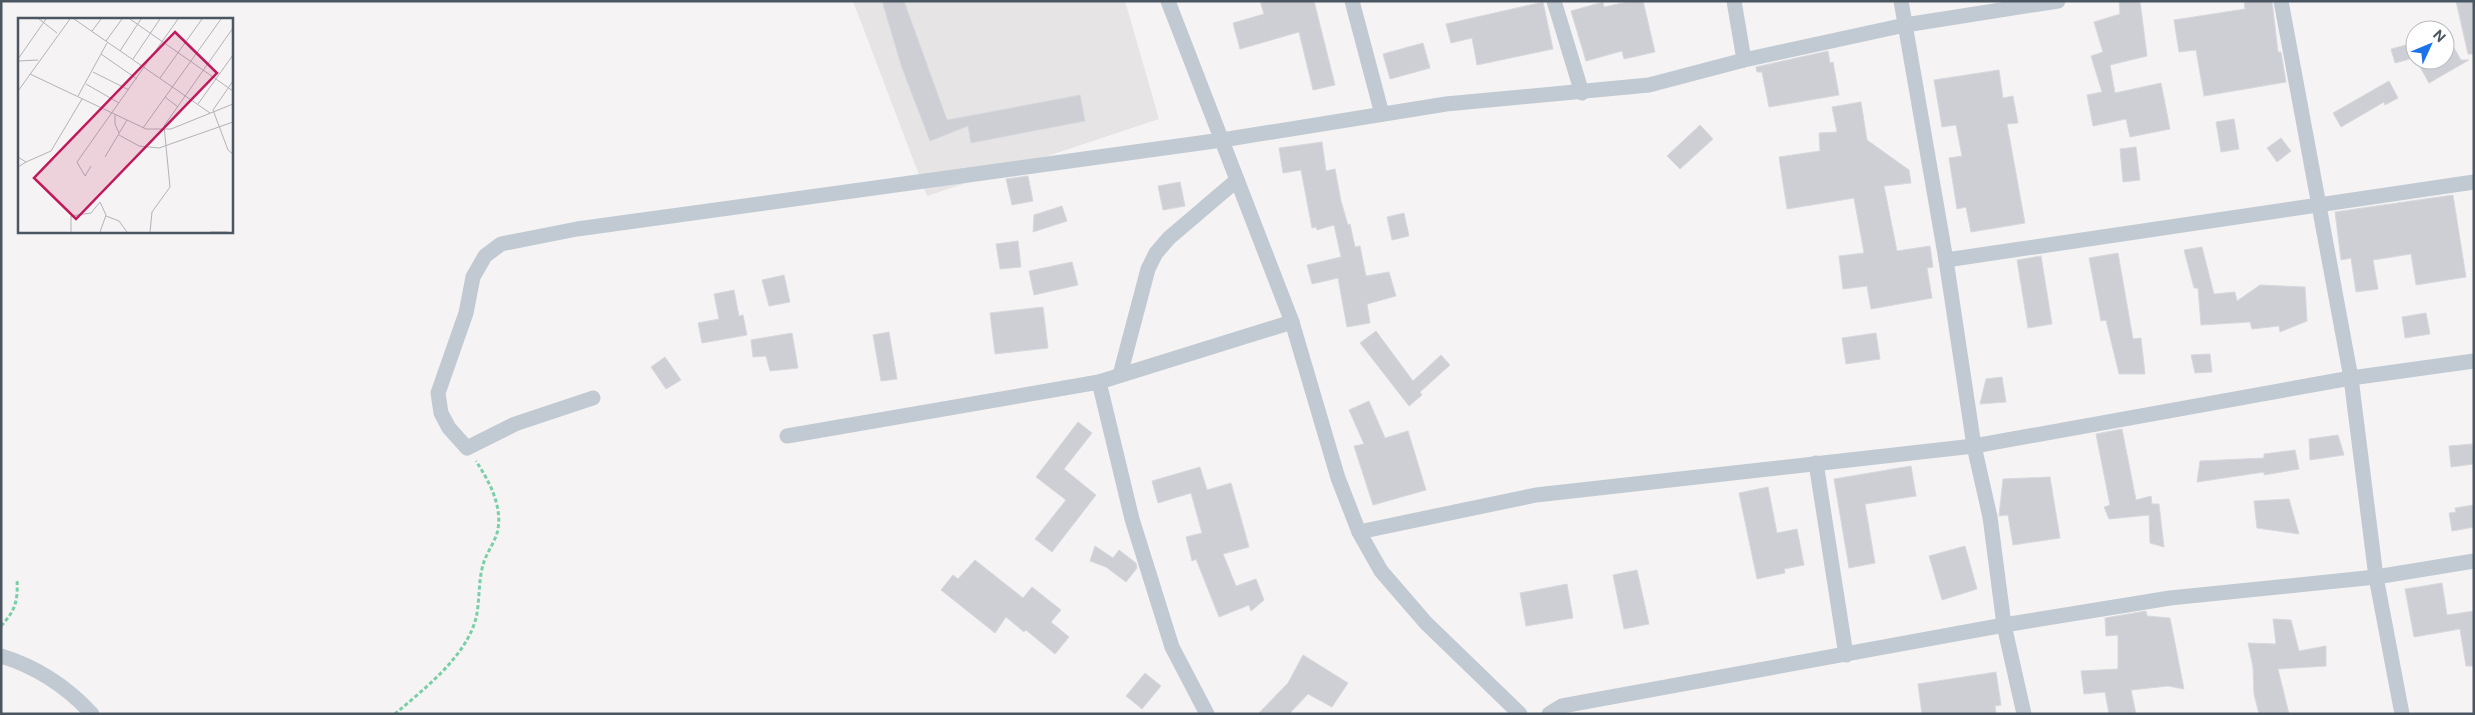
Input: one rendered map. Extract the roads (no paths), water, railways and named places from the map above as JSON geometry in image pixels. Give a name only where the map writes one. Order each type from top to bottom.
[{"type":"street","points":[[1168,1],[1292,322],[1338,478],[1359,532],[1381,571],[1426,622],[1520,714]]},
{"type":"street","points":[[1352,1],[1382,114]]},
{"type":"street","points":[[1554,1],[1582,93]]},
{"type":"street","points":[[1734,1],[1744,60]]},
{"type":"street","points":[[1901,1],[1946,260],[1974,446],[1990,517],[2004,625],[2024,714]]},
{"type":"street","points":[[593,398],[515,424],[467,448],[449,428],[441,412],[438,393],[466,312],[473,277],[485,256],[501,244],[578,230],[1222,140],[1446,104],[1582,93],[1649,85],[1744,60],[1905,25],[2058,1]]},
{"type":"street","points":[[2281,1],[2352,378],[2376,577],[2402,714]]},
{"type":"street","points":[[1120,376],[1148,269],[1156,253],[1169,238],[1237,180]]},
{"type":"street","points":[[1946,260],[2474,182]]},
{"type":"street","points":[[787,436],[1099,382],[1292,322]]},
{"type":"street","points":[[1359,532],[1536,495],[1974,446],[2352,378],[2474,361]]},
{"type":"street","points":[[1099,382],[1132,519],[1172,647],[1207,714]]},
{"type":"street","points":[[1816,463],[1846,655]]},
{"type":"street","points":[[1549,714],[1562,706],[2004,625],[2170,598],[2376,577],[2474,561]]},
{"type":"street","points":[[1,656],[21,662],[62,685],[92,714]]}]
